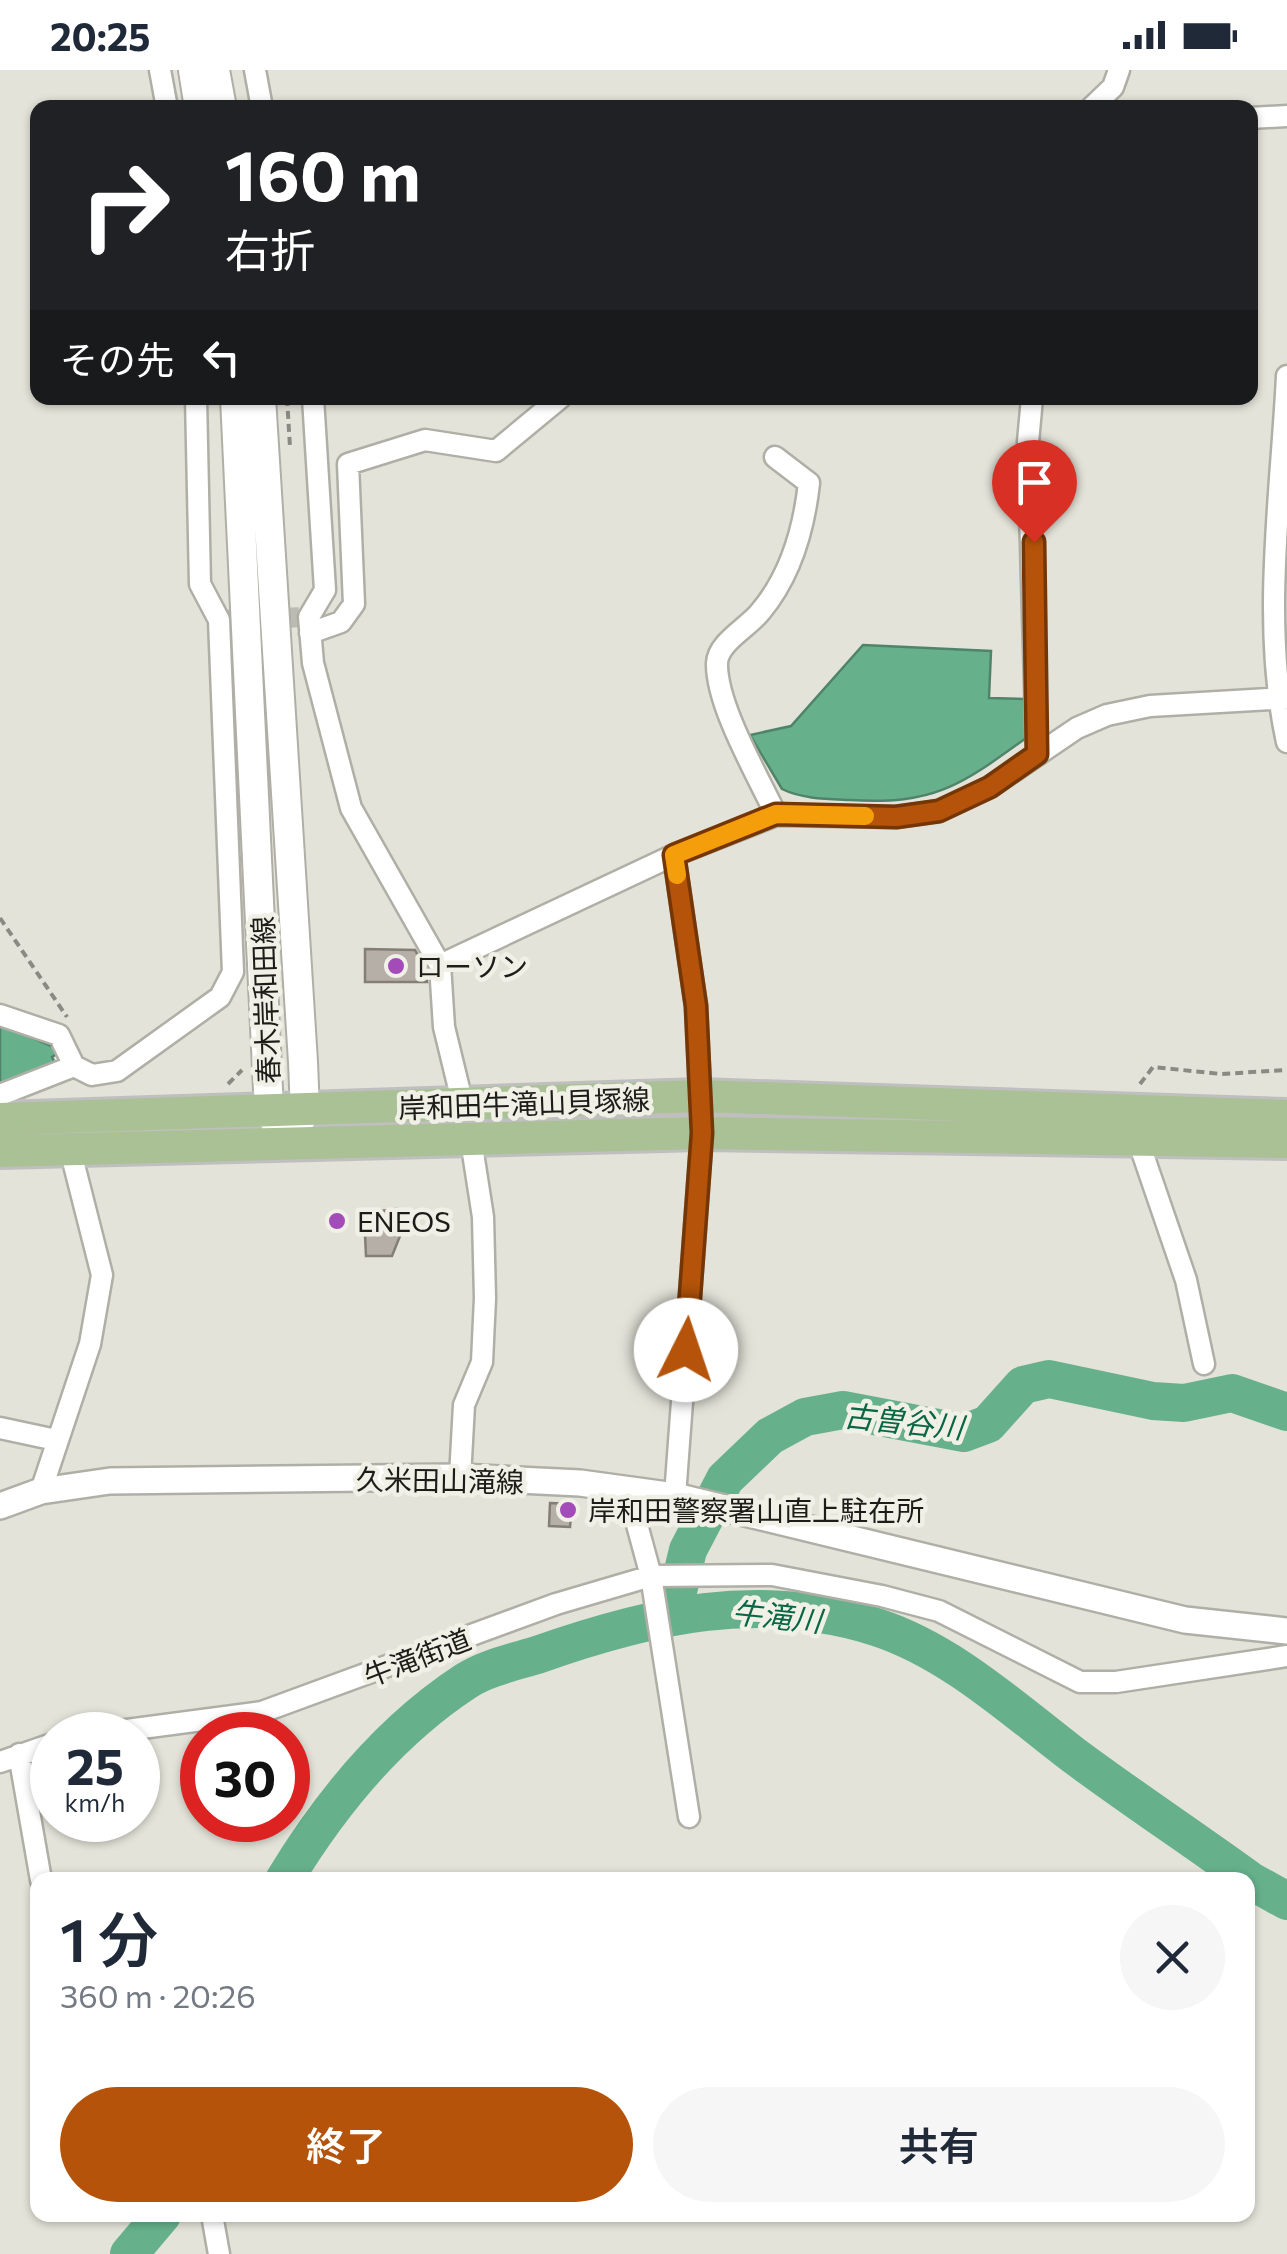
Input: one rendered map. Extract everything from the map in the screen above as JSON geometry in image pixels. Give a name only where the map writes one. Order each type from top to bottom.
[{"type":"main road","points":[[192,70],[198,100]]},
{"type":"main road","points":[[215,70],[221,100]]},
{"type":"main road","name":"春木岸和田線","points":[[235,405],[269,1111],[288,1144]]},
{"type":"main road","name":"春木岸和田線","points":[[261,405],[306,1111],[288,1144]]},
{"type":"main road","name":"岸和田牛滝山貝塚線","points":[[0,1120],[114,1113],[306,1111],[700,1096],[1287,1116]]},
{"type":"main road","name":"岸和田牛滝山貝塚線","points":[[0,1151],[702,1133],[1287,1142]]},
{"type":"street","points":[[160,70],[166,100]]},
{"type":"street","points":[[256,70],[261,100]]},
{"type":"street","points":[[1099,100],[1113,87],[1119,70]]},
{"type":"street","points":[[1258,118],[1287,116]]},
{"type":"street","points":[[1287,376],[1274,625],[1287,742]]},
{"type":"street","points":[[0,1015],[59,1035],[74,1066],[92,1075],[106,1075],[220,997],[233,972],[220,620],[200,584],[196,405]]},
{"type":"street","points":[[314,405],[326,590],[309,617],[313,664],[351,808],[440,965],[444,1027],[463,1105]]},
{"type":"street","points":[[310,634],[340,622],[354,604],[348,464],[425,440],[496,451],[552,405]]},
{"type":"street","points":[[1031,405],[1028,442],[1037,754]]},
{"type":"street","points":[[775,458],[809,482],[803,530],[762,611],[725,646],[717,657],[717,669],[731,715],[776,814]]},
{"type":"street","points":[[440,965],[674,855],[776,814],[896,817],[939,811],[990,787],[1037,754],[1107,715],[1150,706],[1282,699]]},
{"type":"street","points":[[674,855],[696,1006],[702,1133],[685,1498]]},
{"type":"street","points":[[0,1094],[74,1066]]},
{"type":"street","points":[[106,1075],[114,1113]]},
{"type":"street","points":[[460,1477],[464,1405],[482,1362],[483,1217],[472,1140]]},
{"type":"street","points":[[1138,1140],[1186,1280],[1204,1364]]},
{"type":"street","points":[[41,1491],[90,1344],[102,1275],[70,1148]]},
{"type":"street","points":[[0,1428],[56,1440]]},
{"type":"street","name":"久米田山滝線","points":[[0,1506],[41,1491],[110,1481],[460,1477],[627,1488],[685,1498],[1186,1620],[1276,1631]]},
{"type":"street","points":[[627,1488],[652,1581],[689,1817]]},
{"type":"street","name":"牛滝街道","points":[[160,1727],[262,1712],[556,1604],[684,1576],[790,1577],[939,1611],[1080,1682],[1116,1682],[1287,1656]]},
{"type":"street","points":[[1261,1659],[1276,1631]]},
{"type":"street","points":[[9,1758],[39,1872]]},
{"type":"street","points":[[213,2222],[219,2254]]},
{"type":"path","points":[[0,918],[76,1030]]},
{"type":"path","points":[[1118,1111],[1153,1067],[1221,1074],[1287,1070]]},
{"type":"shaded area","points":[[863,645],[991,651],[989,698],[1025,699],[1026,738],[963,780],[925,795],[879,801],[842,800],[807,797],[782,789],[750,735],[791,726]]},
{"type":"shaded area","points":[[0,1024],[56,1048],[60,1052],[52,1057],[56,1065],[0,1087]]},
{"type":"building","name":"ローソン","points":[[365,949],[415,950],[426,969],[427,982],[365,982]]},
{"type":"building","points":[[397,1209],[400,1236],[392,1256],[366,1256],[364,1213]]},
{"type":"building","name":"岸和田警察署山直上駐在所","points":[[550,1503],[572,1504],[570,1527],[549,1526]]},
{"type":"waterway","name":"古曽谷川","points":[[673,1612],[688,1550],[725,1479],[770,1436],[805,1417],[843,1410],[964,1433],[988,1424],[1023,1385],[1049,1379],[1153,1401],[1184,1403],[1232,1393],[1287,1412]]},
{"type":"waterway","name":"牛滝川","points":[[289,1872],[364,1770],[412,1722],[466,1681],[482,1672],[621,1629],[705,1612],[747,1609],[832,1616],[876,1627],[929,1650],[979,1682],[1094,1770],[1238,1872]]},
{"type":"waterway","name":"牛滝川","points":[[1255,1883],[1287,1901]]},
{"type":"waterway","name":"牛滝川","points":[[129,2254],[156,2222]]},
{"type":"tunnel","points":[[219,620],[309,617]]},
{"type":"slow traffic","points":[[677,875],[674,855],[776,814],[865,816]]},
{"type":"place","name":"ローソン","points":[[396,966]]},
{"type":"place","name":"ENEOS","points":[[337,1221]]},
{"type":"place","name":"岸和田警察署山直上駐在所","points":[[568,1510]]},
{"type":"route","points":[[686,1350],[702,1133],[696,1006],[674,855],[776,814],[896,817],[939,811],[990,787],[1037,754],[1034,542]]}]
